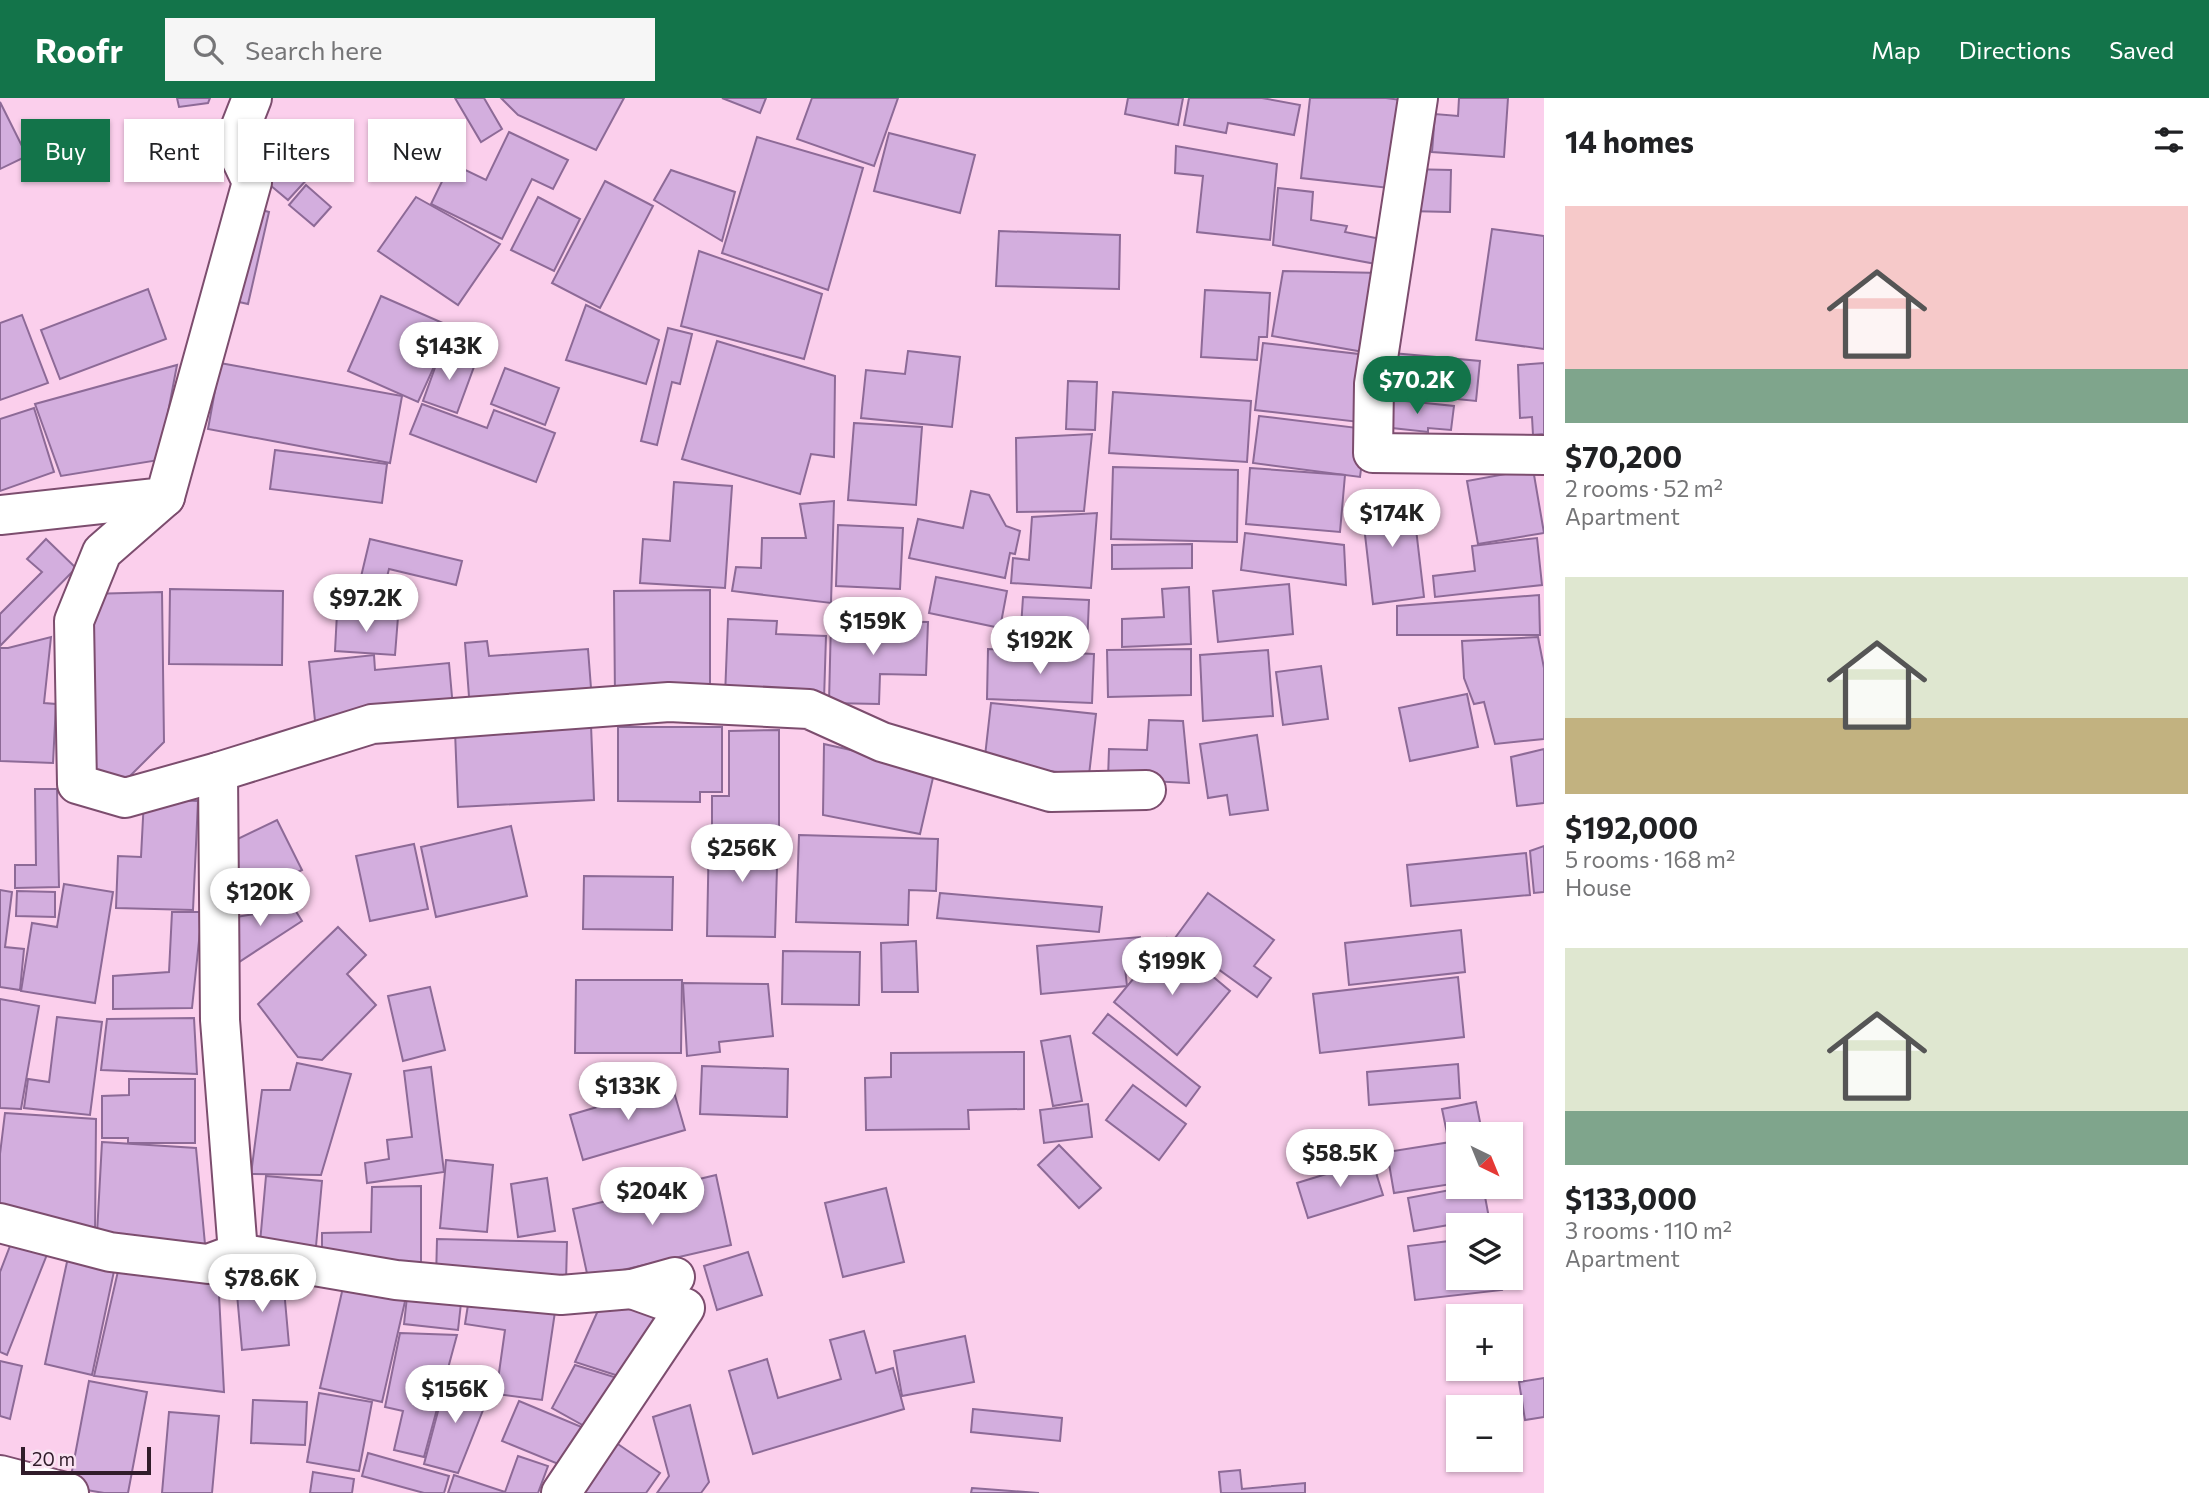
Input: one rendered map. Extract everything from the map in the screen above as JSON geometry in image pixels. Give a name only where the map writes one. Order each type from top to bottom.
[{"type":"street","points":[[251,98],[234,144],[252,182],[164,497],[102,552],[74,621],[77,784],[125,798],[372,724],[669,702],[809,709],[882,742],[1051,792],[1146,790]]},
{"type":"street","points":[[1418,98],[1374,384],[1373,453],[1544,455]]},
{"type":"street","points":[[0,515],[164,497]]},
{"type":"street","points":[[218,772],[220,1020],[238,1253]]},
{"type":"street","points":[[0,1223],[123,1254],[208,1264],[238,1253],[410,1282],[561,1295],[632,1289],[676,1277]]},
{"type":"street","points":[[561,1493],[685,1308],[632,1289]]},
{"type":"street","points":[[0,1475],[69,1493]]},
{"type":"building","points":[[177,98],[210,98],[208,103],[179,107]]},
{"type":"building","points":[[455,98],[484,98],[502,129],[481,142]]},
{"type":"building","points":[[501,98],[624,98],[596,150],[518,115]]},
{"type":"building","points":[[722,98],[766,98],[760,113]]},
{"type":"building","points":[[812,98],[898,98],[874,166],[797,139]]},
{"type":"building","points":[[1128,98],[1183,98],[1178,125],[1125,114]]},
{"type":"building","points":[[1189,98],[1262,98],[1300,105],[1294,135],[1228,123],[1226,133],[1184,125]]},
{"type":"building","points":[[1310,98],[1386,98],[1409,101],[1398,189],[1301,178]]},
{"type":"building","points":[[1459,98],[1508,98],[1504,157],[1432,152],[1435,114],[1458,116]]},
{"type":"building","points":[[0,102],[21,144],[21,159],[0,169]]},
{"type":"building","points":[[509,132],[568,160],[553,189],[532,179],[502,239],[431,204],[442,182],[466,182],[466,170],[486,180]]},
{"type":"building","points":[[889,133],[975,155],[960,213],[874,191]]},
{"type":"building","points":[[757,137],[863,168],[828,290],[722,253]]},
{"type":"building","points":[[1176,146],[1277,164],[1270,240],[1197,232],[1203,176],[1175,173]]},
{"type":"building","points":[[1407,169],[1451,170],[1450,212],[1407,211]]},
{"type":"building","points":[[671,170],[735,192],[722,241],[654,200]]},
{"type":"building","points":[[605,181],[653,206],[600,308],[552,283]]},
{"type":"building","points":[[266,182],[304,182],[288,200]]},
{"type":"building","points":[[306,185],[331,207],[314,226],[289,205]]},
{"type":"building","points":[[1278,188],[1313,192],[1311,220],[1347,226],[1345,232],[1381,239],[1376,264],[1273,245]]},
{"type":"building","points":[[416,197],[500,244],[458,305],[378,251]]},
{"type":"building","points":[[538,197],[580,219],[554,271],[511,250]]},
{"type":"building","points":[[252,207],[269,212],[248,304],[230,300]]},
{"type":"building","points":[[1492,229],[1544,236],[1544,349],[1476,340]]},
{"type":"building","points":[[999,231],[1120,235],[1119,289],[996,286]]},
{"type":"building","points":[[699,251],[822,294],[804,359],[681,326]]},
{"type":"building","points":[[1283,271],[1382,273],[1375,354],[1272,336]]},
{"type":"building","points":[[148,289],[166,339],[60,379],[41,330]]},
{"type":"building","points":[[1205,290],[1270,293],[1267,337],[1259,337],[1257,360],[1201,357]]},
{"type":"building","points":[[381,296],[452,327],[418,402],[348,371]]},
{"type":"building","points":[[586,305],[659,340],[646,384],[566,360]]},
{"type":"building","points":[[22,315],[48,383],[0,400],[0,323]]},
{"type":"building","points":[[668,328],[692,334],[680,384],[672,382],[657,445],[641,441]]},
{"type":"building","points":[[717,341],[835,376],[834,457],[811,454],[800,494],[682,459]]},
{"type":"building","points":[[1263,343],[1376,356],[1368,423],[1255,410]]},
{"type":"building","points":[[441,351],[475,364],[457,413],[423,401]]},
{"type":"building","points":[[908,351],[960,357],[952,427],[861,418],[866,370],[905,374]]},
{"type":"building","points":[[1381,352],[1480,361],[1476,401],[1377,391]]},
{"type":"building","points":[[220,363],[402,396],[390,463],[208,429]]},
{"type":"building","points":[[1544,363],[1544,434],[1533,435],[1532,417],[1520,418],[1518,365]]},
{"type":"building","points":[[177,365],[159,460],[61,476],[35,404]]},
{"type":"building","points":[[505,368],[559,388],[545,425],[491,404]]},
{"type":"building","points":[[1068,381],[1097,382],[1095,430],[1066,429]]},
{"type":"building","points":[[1113,392],[1251,401],[1247,462],[1109,453]]},
{"type":"building","points":[[1386,399],[1454,406],[1451,430],[1428,428],[1428,432],[1383,427]]},
{"type":"building","points":[[422,404],[487,428],[494,410],[555,433],[536,482],[410,434]]},
{"type":"building","points":[[34,408],[54,472],[0,491],[0,419]]},
{"type":"building","points":[[1259,416],[1366,429],[1360,477],[1253,463]]},
{"type":"building","points":[[854,423],[922,427],[916,505],[848,500]]},
{"type":"building","points":[[1092,434],[1084,511],[1017,512],[1016,438]]},
{"type":"building","points":[[275,450],[387,464],[382,503],[270,489]]},
{"type":"building","points":[[1113,467],[1238,470],[1237,542],[1111,539]]},
{"type":"building","points":[[1250,468],[1345,475],[1340,532],[1246,524]]},
{"type":"building","points":[[1533,469],[1544,533],[1478,544],[1467,481]]},
{"type":"building","points":[[674,482],[732,486],[725,588],[640,583],[643,539],[670,541]]},
{"type":"building","points":[[971,491],[989,495],[1006,526],[1020,531],[1015,554],[1010,553],[1005,578],[909,558],[918,519],[963,528]]},
{"type":"building","points":[[1412,495],[1424,597],[1373,604],[1361,500]]},
{"type":"building","points":[[834,501],[831,603],[732,591],[736,567],[761,568],[762,538],[806,538],[800,504]]},
{"type":"building","points":[[1097,513],[1091,588],[1011,583],[1013,558],[1029,560],[1032,517]]},
{"type":"building","points":[[838,525],[903,528],[900,589],[836,586]]},
{"type":"building","points":[[1245,533],[1344,545],[1346,585],[1241,570]]},
{"type":"building","points":[[1537,538],[1542,585],[1435,597],[1433,576],[1475,571],[1472,546]]},
{"type":"building","points":[[46,539],[76,568],[0,646],[0,614],[42,572],[27,559]]},
{"type":"building","points":[[370,539],[462,561],[456,585],[389,569],[387,577],[399,580],[396,594],[384,591],[379,612],[354,606]]},
{"type":"building","points":[[1192,544],[1192,568],[1112,569],[1112,545]]},
{"type":"building","points":[[936,577],[1007,591],[1000,628],[929,613]]},
{"type":"building","points":[[1289,584],[1293,634],[1218,642],[1213,591]]},
{"type":"building","points":[[1189,587],[1191,644],[1122,647],[1122,619],[1164,617],[1162,589]]},
{"type":"building","points":[[170,589],[283,591],[282,665],[169,664]]},
{"type":"building","points":[[710,590],[710,698],[615,698],[614,591]]},
{"type":"building","points":[[162,592],[164,742],[129,777],[91,776],[89,594]]},
{"type":"building","points":[[1539,595],[1540,635],[1397,635],[1397,606]]},
{"type":"building","points":[[1023,597],[1089,600],[1087,647],[1020,643]]},
{"type":"building","points":[[337,613],[398,617],[395,655],[335,651]]},
{"type":"building","points":[[728,619],[777,621],[776,634],[826,636],[824,700],[725,696]]},
{"type":"building","points":[[831,620],[928,622],[926,675],[880,674],[879,704],[829,703]]},
{"type":"building","points":[[51,637],[44,703],[56,704],[53,763],[0,761],[0,648]]},
{"type":"building","points":[[1538,637],[1544,668],[1544,739],[1495,744],[1484,702],[1474,704],[1464,678],[1462,641]]},
{"type":"building","points":[[487,641],[489,656],[588,649],[592,701],[470,710],[465,643]]},
{"type":"building","points":[[988,649],[1094,654],[1092,703],[987,699]]},
{"type":"building","points":[[1191,649],[1191,695],[1108,697],[1107,650]]},
{"type":"building","points":[[1268,650],[1273,716],[1203,721],[1200,655]]},
{"type":"building","points":[[374,655],[375,670],[449,663],[453,708],[315,721],[309,662]]},
{"type":"building","points":[[1321,666],[1328,719],[1283,725],[1276,672]]},
{"type":"building","points":[[1467,694],[1478,747],[1410,761],[1399,708]]},
{"type":"building","points":[[991,703],[1096,714],[1089,775],[984,765]]},
{"type":"building","points":[[1149,720],[1183,721],[1189,783],[1108,779],[1109,749],[1147,750]]},
{"type":"building","points":[[591,725],[594,800],[458,807],[455,731]]},
{"type":"building","points":[[618,727],[722,727],[722,792],[700,792],[700,802],[618,801]]},
{"type":"building","points":[[779,730],[779,827],[712,827],[712,796],[729,796],[729,731]]},
{"type":"building","points":[[1257,735],[1268,810],[1230,815],[1227,795],[1208,798],[1200,744]]},
{"type":"building","points":[[824,744],[935,769],[920,834],[823,815]]},
{"type":"building","points":[[1544,749],[1544,803],[1517,806],[1511,757]]},
{"type":"building","points":[[35,789],[57,789],[59,887],[15,888],[15,865],[36,865]]},
{"type":"building","points":[[144,799],[198,801],[193,910],[116,908],[118,856],[141,857]]},
{"type":"building","points":[[277,820],[302,870],[236,902],[223,846]]},
{"type":"building","points":[[511,826],[527,896],[436,917],[421,847]]},
{"type":"building","points":[[709,832],[778,833],[775,937],[707,936]]},
{"type":"building","points":[[799,835],[938,839],[936,891],[909,890],[908,925],[796,922]]},
{"type":"building","points":[[414,844],[428,909],[370,921],[356,856]]},
{"type":"building","points":[[1544,846],[1544,892],[1534,893],[1530,851]]},
{"type":"building","points":[[1526,853],[1530,895],[1411,906],[1407,865]]},
{"type":"building","points":[[584,876],[673,877],[672,930],[583,929]]},
{"type":"building","points":[[64,884],[113,892],[95,1003],[21,991],[32,923],[57,927]]},
{"type":"building","points":[[0,890],[12,892],[5,947],[24,949],[20,990],[0,987]]},
{"type":"building","points":[[17,891],[55,892],[55,917],[16,916]]},
{"type":"building","points":[[940,893],[1102,907],[1099,932],[937,918]]},
{"type":"building","points":[[1208,893],[1274,940],[1254,966],[1271,978],[1257,997],[1175,938]]},
{"type":"building","points":[[285,894],[302,921],[233,966],[224,919],[254,914]]},
{"type":"building","points":[[172,912],[202,912],[192,1008],[113,1009],[113,976],[169,972]]},
{"type":"building","points":[[338,927],[366,955],[347,974],[376,1005],[322,1060],[298,1057],[258,1004]]},
{"type":"building","points":[[1461,930],[1465,972],[1349,985],[1345,943]]},
{"type":"building","points":[[1140,937],[1143,966],[1125,968],[1127,986],[1041,994],[1037,946]]},
{"type":"building","points":[[1167,938],[1230,991],[1177,1055],[1114,1002]]},
{"type":"building","points":[[916,941],[918,992],[882,992],[881,943]]},
{"type":"building","points":[[783,951],[860,952],[859,1005],[782,1004]]},
{"type":"building","points":[[1458,977],[1464,1037],[1320,1053],[1313,994]]},
{"type":"building","points":[[576,980],[682,980],[681,1053],[575,1053]]},
{"type":"building","points":[[683,983],[768,984],[773,1036],[719,1042],[720,1052],[687,1056]]},
{"type":"building","points":[[430,987],[445,1050],[403,1061],[388,996]]},
{"type":"building","points":[[0,999],[39,1006],[21,1109],[0,1108]]},
{"type":"building","points":[[1108,1014],[1200,1087],[1186,1106],[1093,1033]]},
{"type":"building","points":[[57,1017],[102,1022],[90,1115],[24,1108],[28,1079],[49,1082]]},
{"type":"building","points":[[194,1018],[197,1074],[101,1070],[107,1019]]},
{"type":"building","points":[[1070,1036],[1082,1101],[1053,1106],[1041,1041]]},
{"type":"building","points":[[1024,1052],[1024,1109],[968,1110],[969,1129],[866,1130],[865,1078],[891,1077],[891,1053]]},
{"type":"building","points":[[297,1063],[351,1074],[321,1175],[251,1174],[262,1090],[290,1090]]},
{"type":"building","points":[[1458,1064],[1460,1098],[1369,1105],[1367,1072]]},
{"type":"building","points":[[702,1066],[788,1069],[787,1117],[700,1114]]},
{"type":"building","points":[[431,1067],[444,1172],[367,1183],[365,1163],[389,1159],[387,1140],[412,1137],[404,1071]]},
{"type":"building","points":[[129,1079],[195,1079],[195,1143],[128,1143],[128,1138],[102,1138],[102,1096],[129,1095]]},
{"type":"building","points":[[672,1085],[685,1130],[583,1160],[570,1115]]},
{"type":"building","points":[[1133,1085],[1186,1124],[1159,1160],[1106,1120]]},
{"type":"building","points":[[1476,1102],[1480,1122],[1446,1122],[1446,1128],[1442,1109]]},
{"type":"building","points":[[1088,1104],[1092,1137],[1044,1143],[1040,1110]]},
{"type":"building","points":[[5,1113],[96,1119],[95,1235],[0,1218],[0,1154]]},
{"type":"building","points":[[102,1142],[196,1148],[206,1255],[97,1234]]},
{"type":"building","points":[[1446,1143],[1446,1185],[1394,1193],[1387,1152]]},
{"type":"building","points":[[1059,1145],[1101,1188],[1079,1208],[1038,1165]]},
{"type":"building","points":[[446,1160],[493,1165],[487,1232],[440,1228]]},
{"type":"building","points":[[1372,1160],[1383,1195],[1308,1218],[1297,1183]]},
{"type":"building","points":[[716,1175],[731,1245],[588,1278],[573,1209]]},
{"type":"building","points":[[266,1176],[322,1181],[315,1257],[259,1254]]},
{"type":"building","points":[[547,1178],[555,1231],[518,1237],[511,1184]]},
{"type":"building","points":[[421,1186],[421,1263],[322,1264],[322,1233],[371,1232],[372,1187]]},
{"type":"building","points":[[886,1188],[904,1262],[843,1277],[825,1203]]},
{"type":"building","points":[[1446,1191],[1446,1199],[1485,1199],[1488,1213],[1446,1213],[1446,1225],[1414,1231],[1408,1198]]},
{"type":"building","points":[[15,1233],[50,1247],[7,1355],[0,1352],[0,1272]]},
{"type":"building","points":[[437,1239],[567,1242],[566,1282],[436,1280]]},
{"type":"building","points":[[1446,1241],[1446,1290],[1502,1290],[1415,1300],[1408,1246]]},
{"type":"building","points":[[70,1248],[117,1257],[92,1375],[45,1364]]},
{"type":"building","points":[[748,1252],[762,1295],[717,1310],[704,1266]]},
{"type":"building","points":[[121,1258],[218,1275],[224,1392],[94,1376]]},
{"type":"building","points":[[283,1278],[289,1345],[242,1350],[236,1283]]},
{"type":"building","points":[[344,1283],[406,1297],[382,1402],[320,1388]]},
{"type":"building","points":[[408,1288],[462,1294],[458,1330],[404,1324]]},
{"type":"building","points":[[470,1292],[556,1305],[542,1400],[496,1394],[505,1330],[465,1324]]},
{"type":"building","points":[[604,1297],[668,1315],[628,1379],[575,1362]]},
{"type":"building","points":[[864,1331],[876,1373],[893,1368],[904,1409],[753,1454],[729,1371],[767,1359],[778,1398],[841,1379],[830,1340]]},
{"type":"building","points":[[400,1333],[457,1335],[424,1457],[394,1450],[403,1411],[385,1407]]},
{"type":"building","points":[[965,1336],[974,1382],[902,1396],[894,1351]]},
{"type":"building","points":[[0,1361],[22,1366],[10,1419],[0,1416]]},
{"type":"building","points":[[575,1365],[624,1380],[595,1432],[552,1408]]},
{"type":"building","points":[[1544,1378],[1544,1417],[1525,1420],[1519,1382]]},
{"type":"building","points":[[89,1381],[147,1392],[128,1493],[104,1493],[69,1487]]},
{"type":"building","points":[[446,1381],[491,1390],[458,1473],[424,1464]]},
{"type":"building","points":[[319,1393],[372,1402],[359,1471],[307,1462]]},
{"type":"building","points":[[253,1400],[307,1402],[305,1445],[251,1443]]},
{"type":"building","points":[[519,1401],[584,1428],[568,1468],[502,1441]]},
{"type":"building","points":[[690,1405],[709,1482],[701,1493],[657,1493],[669,1476],[653,1417]]},
{"type":"building","points":[[973,1409],[1062,1418],[1060,1441],[971,1432]]},
{"type":"building","points":[[169,1412],[219,1416],[212,1493],[162,1493]]},
{"type":"building","points":[[612,1440],[660,1473],[646,1493],[575,1493]]},
{"type":"building","points":[[368,1453],[449,1476],[444,1493],[424,1493],[362,1476]]},
{"type":"building","points":[[518,1456],[548,1466],[538,1493],[448,1493],[454,1475],[505,1492]]},
{"type":"building","points":[[1240,1470],[1242,1489],[1305,1483],[1305,1493],[1221,1493],[1219,1472]]},
{"type":"building","points":[[313,1472],[354,1479],[352,1493],[310,1493]]},
{"type":"building","points":[[972,1488],[1039,1493],[971,1493]]}]
